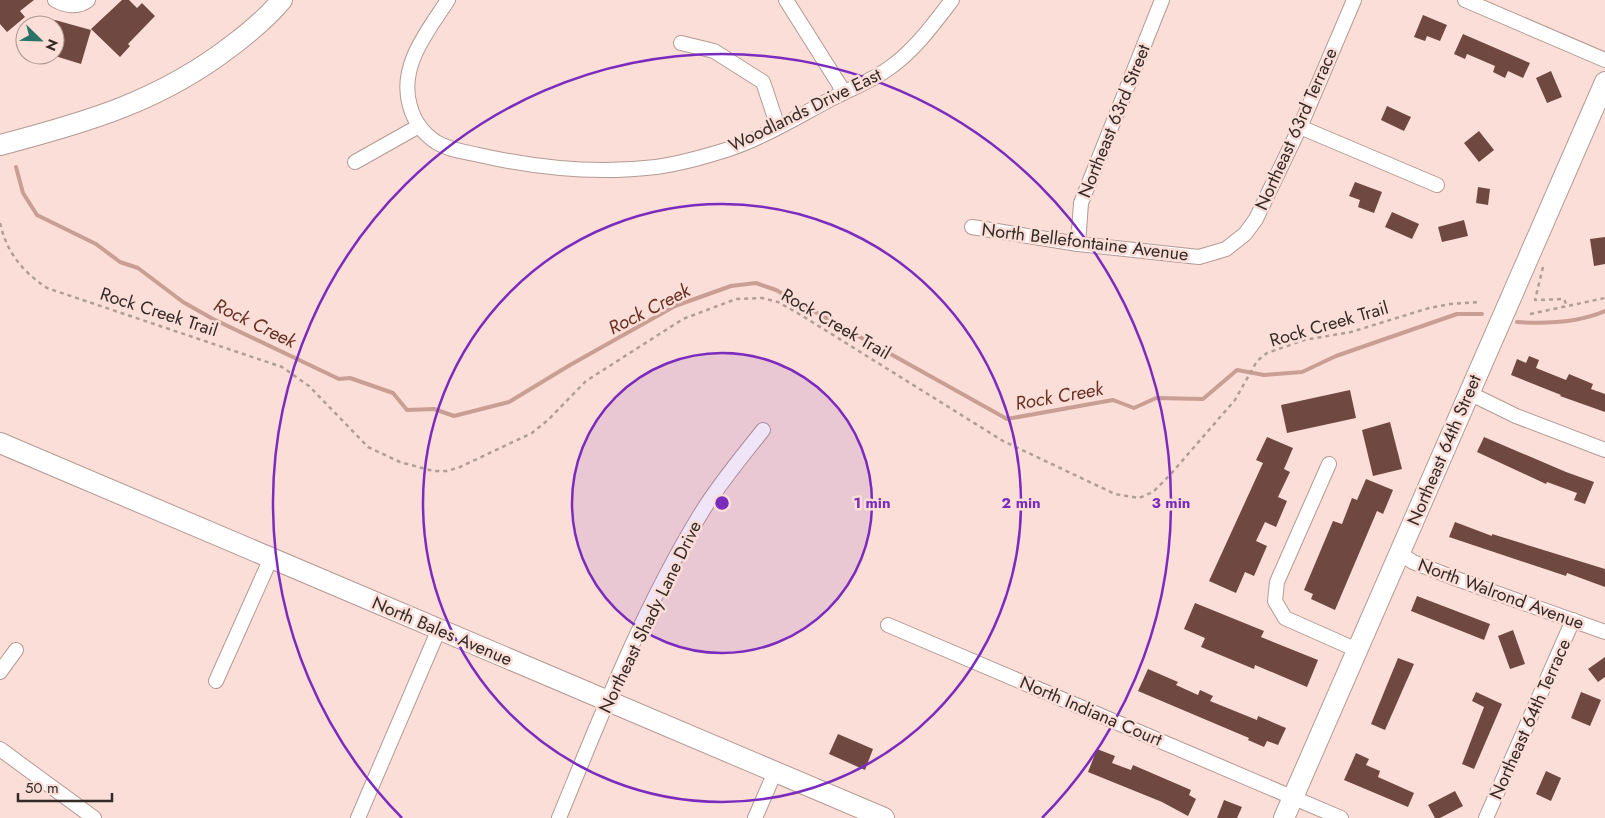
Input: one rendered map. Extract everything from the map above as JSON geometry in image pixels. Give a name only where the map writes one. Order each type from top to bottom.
[{"type":"street","points":[[56,0],[68,5],[77,5],[88,0]]},
{"type":"street","points":[[0,145],[78,125],[118,111],[156,94],[220,54],[247,34],[282,0]]},
{"type":"street","name":"Woodlands Drive East","points":[[448,0],[415,51],[410,66],[408,99],[419,126],[430,137],[445,146],[494,158],[538,165],[620,170],[656,167],[692,160],[726,150],[778,127],[888,69],[926,35],[952,0]]},
{"type":"street","points":[[786,0],[844,92]]},
{"type":"street","name":"Northeast 63rd Street","points":[[1078,244],[1080,203],[1162,0]]},
{"type":"street","name":"Northeast 63rd Terrace","points":[[1226,249],[1239,240],[1251,227],[1300,127],[1354,0]]},
{"type":"street","points":[[1465,0],[1605,60]]},
{"type":"street","points":[[681,43],[714,51],[763,82],[778,127]]},
{"type":"street","name":"Northeast 64th Street","points":[[1284,818],[1605,82]]},
{"type":"street","points":[[356,162],[419,126]]},
{"type":"street","points":[[1300,127],[1437,185]]},
{"type":"street","name":"North Bellefontaine Avenue","points":[[972,227],[1078,244],[1199,257],[1226,249]]},
{"type":"street","points":[[1469,393],[1516,416],[1605,450]]},
{"type":"street","name":"Northeast Shady Lane Drive","points":[[559,818],[607,701],[680,548],[724,479],[763,430]]},
{"type":"street","name":"North Bales Avenue","points":[[0,443],[884,818]]},
{"type":"street","points":[[1329,464],[1278,582],[1276,601],[1285,618],[1357,650]]},
{"type":"street","name":"North Walrond Avenue","points":[[1399,553],[1430,568],[1605,632]]},
{"type":"street","points":[[216,681],[271,558]]},
{"type":"street","name":"Northeast 64th Terrace","points":[[1486,818],[1573,620]]},
{"type":"street","name":"North Indiana Court","points":[[888,624],[1340,818]]},
{"type":"street","points":[[358,818],[439,629]]},
{"type":"street","points":[[0,672],[16,650]]},
{"type":"street","points":[[0,749],[94,818]]},
{"type":"street","points":[[755,818],[775,772]]},
{"type":"path","name":"Rock Creek Trail","points":[[0,223],[5,242],[14,259],[33,278],[47,288],[282,367],[309,386],[368,447],[400,462],[433,471],[447,471],[460,467],[532,433],[548,420],[586,381],[683,319],[736,300],[762,298],[778,302],[1003,441],[1090,483],[1128,498],[1138,498],[1153,492],[1235,400],[1257,361],[1267,353],[1304,340],[1351,332],[1429,308],[1479,302]]},
{"type":"path","points":[[1545,258],[1535,300],[1564,299],[1567,306]]},
{"type":"path","points":[[1530,314],[1605,298]]},
{"type":"building","points":[[0,0],[34,0],[20,11],[23,15],[15,15],[15,25],[7,32],[0,24]]},
{"type":"building","points":[[122,0],[129,0],[137,8],[142,3],[155,16],[128,44],[130,46],[120,57],[91,29]]},
{"type":"building","points":[[1423,15],[1447,25],[1440,41],[1427,36],[1425,41],[1414,37]]},
{"type":"building","points":[[65,23],[91,30],[81,64],[65,59]]},
{"type":"building","points":[[1463,34],[1530,63],[1523,78],[1508,71],[1505,78],[1493,72],[1495,66],[1467,54],[1465,59],[1454,54]]},
{"type":"building","points":[[1551,71],[1562,97],[1547,103],[1536,78]]},
{"type":"building","points":[[1387,106],[1411,117],[1404,131],[1381,120]]},
{"type":"building","points":[[1479,131],[1494,150],[1479,162],[1464,143]]},
{"type":"building","points":[[1355,182],[1382,192],[1374,213],[1358,207],[1360,200],[1349,196]]},
{"type":"building","points":[[1478,187],[1490,189],[1488,205],[1476,203]]},
{"type":"building","points":[[1392,212],[1419,224],[1412,239],[1385,227]]},
{"type":"building","points":[[1464,220],[1468,236],[1442,242],[1438,227]]},
{"type":"building","points":[[1605,237],[1605,264],[1594,266],[1590,239]]},
{"type":"building","points":[[1529,356],[1539,360],[1536,368],[1566,380],[1569,374],[1593,384],[1591,389],[1605,394],[1605,412],[1560,396],[1511,375],[1517,359],[1526,363]]},
{"type":"building","points":[[1350,390],[1356,418],[1287,433],[1281,405]]},
{"type":"building","points":[[1390,422],[1402,469],[1373,476],[1362,430]]},
{"type":"building","points":[[1267,437],[1293,448],[1284,469],[1290,472],[1278,497],[1287,501],[1276,527],[1265,522],[1256,541],[1267,546],[1254,576],[1245,572],[1236,593],[1209,581],[1263,463],[1256,460]]},
{"type":"building","points":[[1484,437],[1594,482],[1585,504],[1574,500],[1577,493],[1547,482],[1546,484],[1477,452]]},
{"type":"building","points":[[1366,479],[1393,490],[1383,514],[1377,511],[1335,610],[1311,599],[1313,594],[1304,590],[1333,521],[1342,524],[1352,498],[1357,500]]},
{"type":"building","points":[[1455,522],[1492,536],[1492,534],[1605,569],[1605,587],[1567,573],[1566,576],[1449,537]]},
{"type":"building","points":[[1417,596],[1490,624],[1484,640],[1411,611]]},
{"type":"building","points":[[1195,603],[1264,631],[1261,637],[1318,660],[1307,687],[1255,665],[1254,669],[1201,647],[1205,638],[1184,629]]},
{"type":"building","points":[[1513,630],[1525,664],[1510,669],[1498,636]]},
{"type":"building","points":[[1605,657],[1605,677],[1598,682],[1588,669]]},
{"type":"building","points":[[1398,658],[1414,664],[1385,730],[1371,724]]},
{"type":"building","points":[[1148,669],[1178,682],[1176,685],[1198,695],[1200,690],[1213,696],[1210,701],[1257,720],[1258,716],[1286,728],[1278,745],[1267,741],[1264,747],[1248,740],[1249,738],[1138,691]]},
{"type":"building","points":[[1476,692],[1502,704],[1474,769],[1462,764],[1484,707],[1472,701]]},
{"type":"building","points":[[1581,692],[1601,700],[1590,726],[1571,718]]},
{"type":"building","points":[[838,734],[873,749],[865,770],[829,754]]},
{"type":"building","points":[[1097,749],[1115,756],[1112,763],[1131,770],[1133,765],[1191,790],[1189,795],[1196,799],[1188,816],[1162,802],[1088,772]]},
{"type":"building","points":[[1356,753],[1369,759],[1366,765],[1380,771],[1378,777],[1414,793],[1408,807],[1344,780]]},
{"type":"building","points":[[1546,771],[1561,778],[1551,801],[1536,794]]},
{"type":"building","points":[[1455,791],[1463,806],[1440,818],[1435,818],[1428,805]]},
{"type":"building","points":[[1224,800],[1242,807],[1237,818],[1217,818]]},
{"type":"waterway","name":"Rock Creek","points":[[16,167],[23,193],[37,215],[96,244],[120,262],[138,268],[183,302],[213,319],[339,379],[350,378],[393,393],[407,410],[434,409],[454,416],[509,402],[675,306],[731,286],[756,283],[776,290],[1007,419],[1113,400],[1134,408],[1156,398],[1203,399],[1237,370],[1264,375],[1302,372],[1336,356],[1457,314],[1482,314]]},
{"type":"waterway","name":"Rock Creek","points":[[1517,322],[1562,322],[1584,318],[1605,311]]}]
